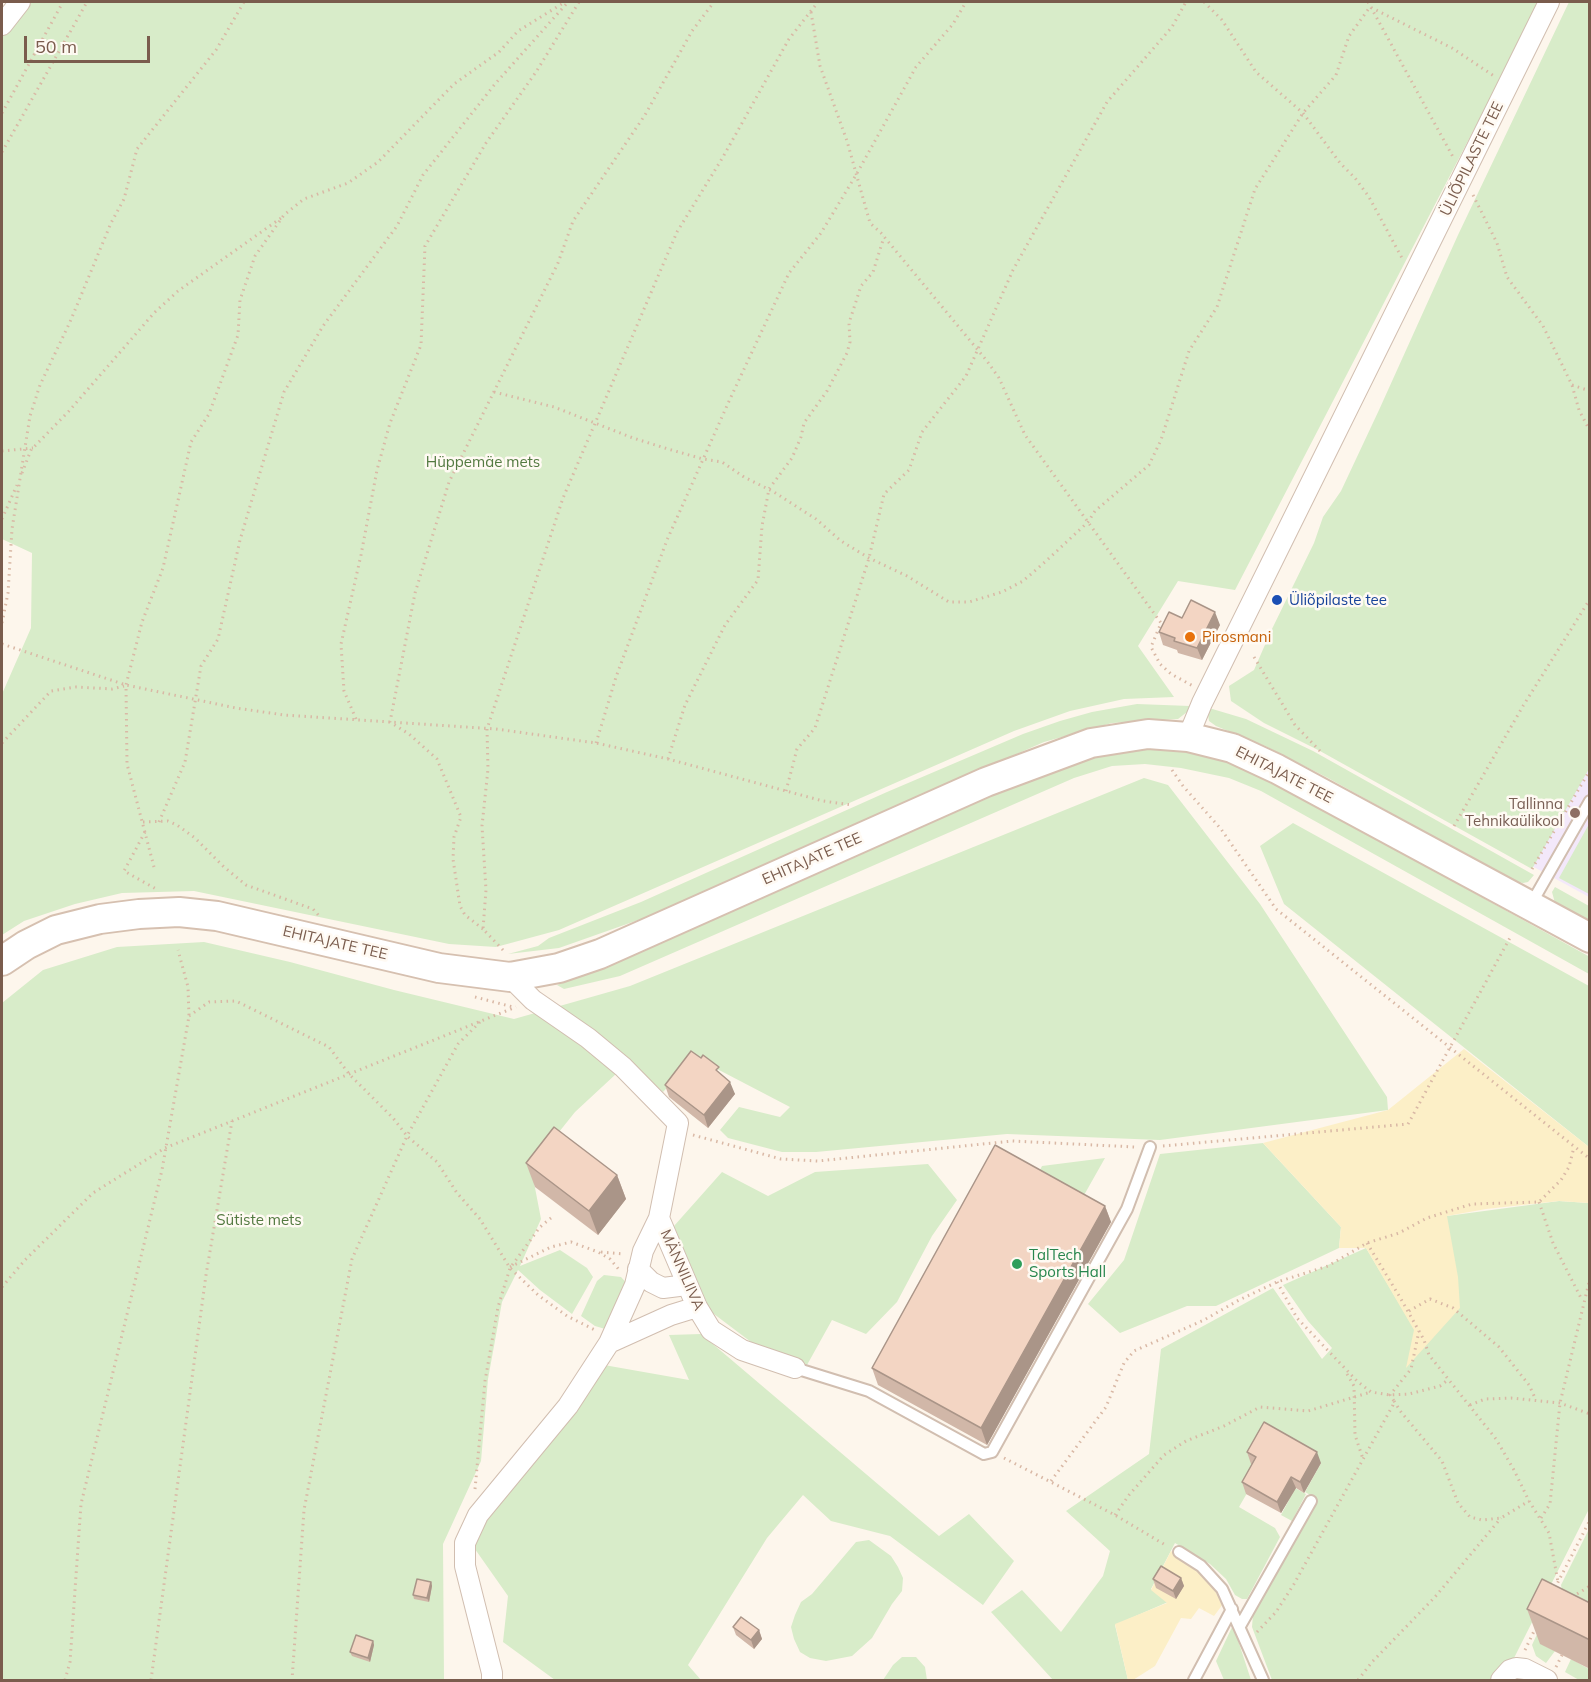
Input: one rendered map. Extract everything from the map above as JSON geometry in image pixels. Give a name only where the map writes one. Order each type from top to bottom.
[{"type":"main road","name":"EHITAJATE TEE","points":[[2,961],[26,945],[56,930],[100,919],[179,912],[217,916],[439,968],[510,977],[559,968],[600,954],[986,782],[1091,743],[1148,734],[1188,737],[1232,748],[1277,769],[1590,938]]},
{"type":"street","points":[[2,25],[20,2]]},
{"type":"street","name":"ÜLIÕPILASTE TEE","points":[[1188,737],[1549,2]]},
{"type":"street","points":[[510,977],[533,1000],[588,1038],[623,1067],[678,1123],[676,1130]]},
{"type":"street","name":"MÄNNILIIVA","points":[[676,1130],[659,1218],[697,1307],[711,1330],[742,1350],[795,1368]]},
{"type":"street","points":[[492,1680],[465,1566],[465,1543],[478,1515],[568,1406],[611,1339],[635,1285],[639,1265],[659,1218]]},
{"type":"street","points":[[639,1265],[651,1282],[663,1288],[679,1286],[686,1282]]},
{"type":"street","points":[[611,1339],[697,1307]]},
{"type":"street","points":[[1509,1674],[1525,1669],[1551,1675]]},
{"type":"lane","points":[[1530,906],[1590,801]]},
{"type":"lane","points":[[795,1368],[869,1391],[984,1454],[992,1452],[1127,1209],[1150,1148]]},
{"type":"lane","points":[[1240,1626],[1311,1501]]},
{"type":"lane","points":[[1179,1552],[1201,1566],[1222,1589],[1263,1680]]},
{"type":"lane","points":[[1194,1680],[1232,1609]]},
{"type":"path","points":[[2,112],[63,2]]},
{"type":"path","points":[[2,152],[87,2]]},
{"type":"path","points":[[2,623],[8,593],[12,529],[30,416],[40,385],[70,322],[111,223],[124,199],[137,149],[216,50],[244,2]]},
{"type":"path","points":[[2,519],[34,448],[154,313],[178,291],[304,199],[348,183],[378,162],[454,84],[499,52],[518,31],[566,2]]},
{"type":"path","points":[[159,822],[185,762],[201,666],[218,639],[240,540],[284,392],[323,326],[397,226],[423,175],[495,84],[566,2]]},
{"type":"path","points":[[356,719],[345,691],[341,644],[373,489],[390,423],[421,345],[425,246],[486,143],[536,72],[579,2]]},
{"type":"path","points":[[390,722],[416,593],[449,482],[558,263],[573,221],[645,116],[692,31],[714,2]]},
{"type":"path","points":[[483,929],[486,890],[483,826],[488,769],[487,729],[563,498],[677,232],[723,157],[789,39],[818,2]]},
{"type":"path","points":[[596,743],[616,677],[667,540],[789,273],[821,233],[916,66],[953,24],[966,2]]},
{"type":"path","points":[[786,791],[797,749],[815,728],[869,558],[884,494],[909,470],[922,432],[966,376],[1013,270],[1107,102],[1172,27],[1185,2]]},
{"type":"path","points":[[1204,2],[1222,20],[1256,72],[1303,113],[1369,198],[1413,278]]},
{"type":"path","points":[[1368,2],[1464,177],[1497,243],[1508,277],[1543,326],[1572,385],[1579,410],[1590,431]]},
{"type":"path","points":[[494,392],[554,407],[633,438],[703,459],[722,462],[816,519],[841,541],[869,558],[907,576],[949,602],[969,602],[1002,592],[1023,581],[1088,522],[1095,511],[1149,465],[1161,440],[1189,351],[1217,308],[1255,189],[1303,113],[1336,75],[1349,36],[1370,7]]},
{"type":"path","points":[[1370,7],[1452,48],[1508,86]]},
{"type":"path","points":[[810,12],[820,66],[870,223],[884,237],[999,378],[1025,435],[1161,623],[1152,647],[1160,664],[1171,674],[1208,693]]},
{"type":"path","points":[[154,867],[127,764],[126,685],[142,622],[163,568],[191,441],[209,414],[238,335],[240,300],[255,256],[284,215]]},
{"type":"path","points":[[668,759],[685,705],[725,625],[758,580],[762,526],[769,489],[792,458],[804,423],[827,391],[847,353],[850,342],[849,323],[861,286],[873,272],[884,237]]},
{"type":"path","points":[[1572,385],[1590,391]]},
{"type":"path","points":[[2,451],[34,448]]},
{"type":"path","points":[[1455,826],[1523,706],[1590,599]]},
{"type":"path","points":[[2,644],[126,685],[236,708],[284,715],[487,729],[596,743],[668,759],[823,801],[852,805]]},
{"type":"path","points":[[1254,657],[1295,725],[1320,751]]},
{"type":"path","points":[[2,743],[51,691],[76,687],[111,689],[126,685]]},
{"type":"path","points":[[390,722],[409,734],[437,759],[460,817],[454,837],[453,859],[460,906],[465,915],[483,929],[503,950]]},
{"type":"path","points":[[1172,770],[1221,830],[1276,909],[1590,1159]]},
{"type":"path","points":[[1532,869],[1590,770]]},
{"type":"path","points":[[143,822],[168,821],[186,831],[246,885],[313,909],[323,920]]},
{"type":"path","points":[[145,832],[124,871],[165,894]]},
{"type":"path","points":[[676,1130],[781,1159],[818,1161],[995,1142],[1150,1148],[1408,1124],[1511,936]]},
{"type":"path","points":[[66,1680],[70,1662],[81,1504],[162,1170],[189,1016],[188,987],[178,950]]},
{"type":"path","points":[[472,996],[514,1007]]},
{"type":"path","points":[[2,1287],[25,1260],[93,1193],[165,1148],[533,1000]]},
{"type":"path","points":[[189,1016],[208,1002],[236,1001],[329,1047],[349,1074],[393,1118],[407,1136],[437,1162],[456,1193],[480,1219],[510,1268],[538,1295],[567,1316],[611,1339]]},
{"type":"path","points":[[292,1680],[304,1510],[352,1259],[407,1136],[458,1044],[482,1021]]},
{"type":"path","points":[[151,1680],[206,1275],[232,1121]]},
{"type":"path","points":[[995,1142],[996,1151]]},
{"type":"path","points":[[1051,1482],[1106,1407],[1124,1363],[1134,1351],[1204,1320],[1277,1282],[1328,1266],[1367,1243],[1399,1233],[1427,1218],[1472,1204],[1539,1202],[1561,1180],[1569,1167],[1575,1147]]},
{"type":"path","points":[[1539,1202],[1552,1243],[1583,1301]]},
{"type":"path","points":[[475,1494],[485,1381],[498,1307],[510,1268],[540,1227],[551,1218]]},
{"type":"path","points":[[510,1268],[551,1247],[571,1242],[610,1259],[616,1268],[625,1274],[639,1265],[630,1254],[598,1252]]},
{"type":"path","points":[[1367,1243],[1408,1311],[1429,1354],[1496,1439],[1514,1470],[1529,1502],[1549,1533],[1558,1582]]},
{"type":"path","points":[[1540,1519],[1550,1504],[1560,1403],[1590,1278]]},
{"type":"path","points":[[1277,1282],[1297,1318],[1356,1381],[1371,1392]]},
{"type":"path","points":[[1408,1311],[1430,1299],[1454,1308],[1499,1347],[1529,1384],[1536,1400]]},
{"type":"path","points":[[1390,1395],[1411,1369],[1419,1331]]},
{"type":"path","points":[[1346,1370],[1354,1386],[1355,1436],[1363,1459]]},
{"type":"path","points":[[1115,1515],[1129,1495],[1164,1455],[1186,1441],[1224,1426],[1260,1407],[1308,1410],[1371,1392],[1390,1395],[1409,1394],[1440,1386],[1449,1379]]},
{"type":"path","points":[[1390,1395],[1401,1412],[1442,1461],[1462,1510],[1470,1517],[1482,1520],[1501,1518]]},
{"type":"path","points":[[1470,1405],[1485,1399],[1511,1398],[1560,1403],[1590,1414]]},
{"type":"path","points":[[1247,1642],[1276,1612],[1294,1584],[1394,1401]]},
{"type":"path","points":[[992,1452],[1115,1515],[1179,1552]]},
{"type":"path","points":[[1358,1680],[1372,1662],[1435,1597],[1501,1518],[1529,1502]]},
{"type":"path","points":[[1553,1592],[1590,1520]]},
{"type":"path","points":[[1568,1600],[1590,1586]]},
{"type":"path","points":[[1509,1674],[1539,1620]]},
{"type":"path","points":[[1551,1675],[1562,1655]]},
{"type":"shaded area","name":"Tallinna Tehnikaülikool","points":[[1589,761],[1589,897],[1530,865]]},
{"type":"green space","name":"Hüppemäe mets","points":[[20,2],[1540,2],[1235,590],[1178,581],[1138,646],[1174,697],[1124,699],[1070,711],[1014,731],[559,930],[496,947],[449,944],[194,891],[122,893],[75,904],[24,921],[2,935],[2,694],[31,628],[32,553],[2,539],[2,25]]},
{"type":"green space","points":[[1569,2],[1590,2],[1590,767],[1532,869],[1320,751],[1264,723],[1231,701],[1229,686],[1254,670],[1314,543],[1323,517],[1341,491],[1458,235]]},
{"type":"green space","points":[[1137,704],[1190,706],[1187,712],[1178,719],[1112,723],[1044,742],[644,918],[559,948],[508,954],[538,946],[549,938],[641,902],[1023,734],[1092,712]]},
{"type":"green space","points":[[1209,708],[1246,719],[1313,751],[1534,875],[1528,882],[1513,881],[1328,778],[1265,746],[1216,726],[1209,721]]},
{"type":"green space","points":[[1147,749],[1188,751],[1229,762],[1259,774],[1590,957],[1589,974],[1261,791],[1229,778],[1181,768],[1145,764],[1112,766],[1074,778],[620,976],[564,989],[557,985],[1036,775],[1072,762]]},
{"type":"green space","name":"Sütiste mets","points":[[1144,778],[1168,785],[1260,904],[1387,1097],[1388,1110],[1160,1140],[1007,1134],[816,1152],[782,1152],[728,1138],[720,1130],[739,1107],[780,1117],[790,1107],[696,1058],[663,1092],[630,1061],[575,1112],[531,1167],[541,1219],[520,1266],[560,1250],[587,1268],[593,1277],[572,1314],[518,1270],[502,1302],[488,1379],[481,1461],[443,1544],[444,1680],[2,1680],[2,1003],[43,970],[117,947],[204,942],[514,1019],[630,986]]},
{"type":"green space","points":[[1293,823],[1589,986],[1589,1147],[1284,904],[1260,846]]},
{"type":"green space","points":[[1589,824],[1590,894],[1559,878]]},
{"type":"green space","points":[[1555,887],[1589,906],[1589,924],[1555,903],[1552,892]]},
{"type":"green space","points":[[1263,1143],[1341,1227],[1339,1248],[1216,1306],[1187,1306],[1120,1333],[1088,1304],[1124,1260],[1160,1154]]},
{"type":"green space","points":[[1105,1158],[1079,1204],[1035,1180],[1042,1166]]},
{"type":"green space","points":[[928,1164],[957,1200],[932,1236],[897,1302],[866,1334],[832,1320],[807,1365],[763,1351],[710,1311],[674,1226],[722,1172],[768,1196],[815,1172]]},
{"type":"green space","points":[[1559,1201],[1589,1203],[1589,1509],[1513,1660],[1494,1680],[1272,1680],[1252,1627],[1253,1614],[1317,1499],[1305,1492],[1321,1463],[1251,1464],[1306,1494],[1292,1521],[1281,1515],[1289,1500],[1254,1481],[1239,1507],[1275,1528],[1280,1537],[1247,1599],[1235,1595],[1226,1579],[1210,1564],[1175,1543],[1151,1589],[1168,1602],[1115,1625],[1128,1680],[1053,1680],[991,1612],[1022,1590],[1061,1632],[1103,1576],[1110,1551],[1066,1511],[1149,1454],[1161,1349],[1273,1288],[1322,1359],[1332,1348],[1308,1321],[1283,1285],[1366,1248],[1415,1330],[1407,1366],[1447,1216]]},
{"type":"green space","points":[[604,1275],[621,1277],[632,1289],[612,1331],[595,1326],[581,1316],[597,1281]]},
{"type":"green space","points":[[701,1334],[939,1536],[969,1514],[1014,1561],[983,1605],[890,1536],[831,1521],[803,1495],[767,1538],[688,1665],[701,1680],[555,1680],[503,1642],[508,1596],[470,1542],[604,1365],[689,1380],[669,1335]]},
{"type":"green space","points":[[1589,1529],[1589,1605],[1562,1590],[1561,1585]]},
{"type":"green space","points":[[869,1540],[891,1556],[903,1578],[902,1591],[872,1638],[852,1656],[826,1661],[810,1658],[800,1652],[791,1627],[801,1602],[812,1594],[856,1542]]},
{"type":"green space","points":[[1551,1604],[1540,1643],[1555,1651],[1546,1663],[1536,1656],[1532,1645]]},
{"type":"green space","points":[[1233,1625],[1251,1680],[1224,1680],[1216,1661]]},
{"type":"green space","points":[[902,1657],[916,1657],[925,1667],[927,1680],[883,1680],[893,1665]]},
{"type":"green space","points":[[1571,1659],[1589,1669],[1589,1680],[1579,1680],[1565,1672]]},
{"type":"sand","points":[[1464,1049],[1589,1147],[1589,1203],[1559,1201],[1447,1216],[1458,1277],[1460,1308],[1406,1368],[1414,1330],[1366,1248],[1339,1248],[1341,1227],[1263,1143],[1388,1110]]},
{"type":"sand","points":[[1171,1551],[1211,1584],[1223,1604],[1214,1616],[1199,1608],[1191,1619],[1181,1618],[1155,1666],[1133,1680],[1128,1680],[1115,1624],[1167,1603],[1151,1590]]},
{"type":"building","points":[[1191,600],[1215,612],[1197,648],[1174,641],[1175,638],[1159,632],[1169,612],[1182,618]]},
{"type":"building","points":[[691,1051],[701,1058],[703,1055],[719,1067],[716,1070],[730,1082],[704,1115],[665,1085]]},
{"type":"building","points":[[554,1127],[617,1175],[589,1211],[526,1163]]},
{"type":"building","name":"TalTech Sports Hall","points":[[995,1145],[1105,1206],[981,1428],[872,1368]]},
{"type":"building","points":[[1264,1422],[1317,1452],[1300,1482],[1291,1477],[1277,1502],[1242,1482],[1256,1457],[1247,1452]]},
{"type":"building","points":[[1161,1566],[1181,1578],[1173,1591],[1153,1579]]},
{"type":"building","points":[[417,1579],[431,1582],[427,1598],[413,1595]]},
{"type":"building","points":[[1542,1579],[1590,1603],[1590,1640],[1527,1609]]},
{"type":"building","points":[[741,1617],[759,1630],[751,1640],[733,1627]]},
{"type":"building","points":[[356,1635],[373,1641],[368,1658],[350,1652]]},
{"type":"place","name":"Üliõpilaste tee","points":[[1277,600]]},
{"type":"place","name":"Pirosmani","points":[[1190,637]]},
{"type":"place","name":"Tallinna Tehnikaülikool","points":[[1575,813]]},
{"type":"place","name":"TalTech Sports Hall","points":[[1017,1264]]}]
